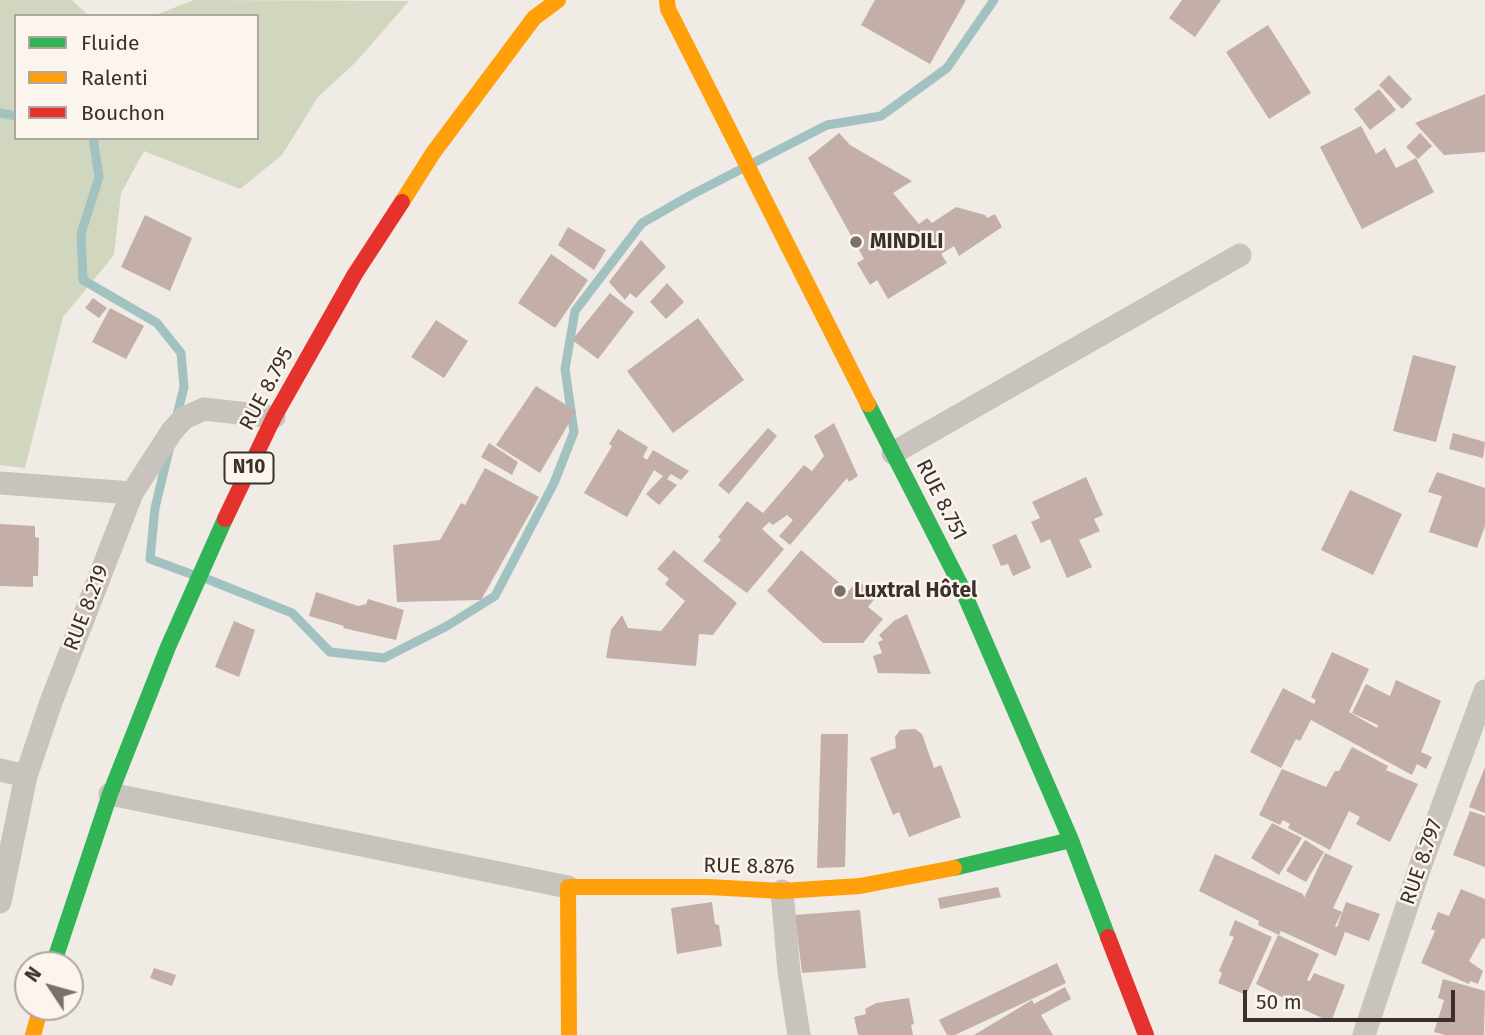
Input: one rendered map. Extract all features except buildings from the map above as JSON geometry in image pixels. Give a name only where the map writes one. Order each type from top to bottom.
[{"type":"main road","name":"N10","points":[[534,18],[543,0]]},
{"type":"main road","name":"RUE 8.795","points":[[58,951],[110,794],[168,647],[274,417],[355,274],[419,175],[534,18],[558,0]]},
{"type":"main road","name":"RUE 8.751","points":[[664,3],[960,584],[1071,840],[1146,1035]]},
{"type":"main road","name":"RUE 8.876","points":[[568,887],[708,887],[782,891],[860,886],[1071,840]]},
{"type":"main road","points":[[568,887],[569,1035]]},
{"type":"street","points":[[893,453],[1240,256]]},
{"type":"street","name":"RUE 8.219","points":[[0,902],[26,776],[51,702],[132,493],[172,431],[184,418],[204,409],[274,417]]},
{"type":"street","points":[[0,483],[132,493]]},
{"type":"street","name":"RUE 8.797","points":[[1364,1035],[1421,864],[1485,691]]},
{"type":"street","points":[[0,770],[26,776]]},
{"type":"street","points":[[110,794],[568,887]]},
{"type":"street","points":[[782,891],[789,972],[799,1035]]},
{"type":"green space","points":[[0,0],[72,0],[87,14],[14,14],[14,140],[259,140],[259,14],[158,14],[194,0],[409,1],[356,62],[318,97],[282,155],[240,189],[144,151],[121,193],[114,255],[63,317],[25,468],[0,465]]},
{"type":"waterway","points":[[207,579],[292,613],[330,652],[384,658],[447,626],[495,596],[554,483],[574,432],[565,369],[575,311],[642,223],[827,125],[881,116],[947,68],[994,0]]},
{"type":"waterway","points":[[0,113],[14,116]]},
{"type":"waterway","points":[[93,140],[99,177],[81,234],[83,280],[157,323],[181,353],[184,387],[176,419]]},
{"type":"waterway","points":[[169,450],[155,508],[150,559],[191,574]]},
{"type":"traffic: fast","points":[[868,404],[960,584],[1071,840],[1108,937]]},
{"type":"traffic: fast","points":[[58,951],[110,794],[168,647],[225,519]]},
{"type":"traffic: fast","points":[[954,868],[1071,840]]},
{"type":"traffic: slow","points":[[402,202],[433,153],[534,18],[558,0]]},
{"type":"traffic: slow","points":[[667,0],[668,9],[868,404]]},
{"type":"traffic: slow","points":[[569,1035],[568,887],[708,887],[782,891],[860,886],[954,868]]},
{"type":"traffic: slow","points":[[33,1035],[37,1021]]},
{"type":"traffic: jam","points":[[225,519],[274,417],[355,274],[402,202]]},
{"type":"traffic: jam","points":[[1108,937],[1146,1035]]},
{"type":"place","name":"MINDILI","points":[[856,242]]},
{"type":"place","name":"Luxtral Hôtel","points":[[840,591]]}]
